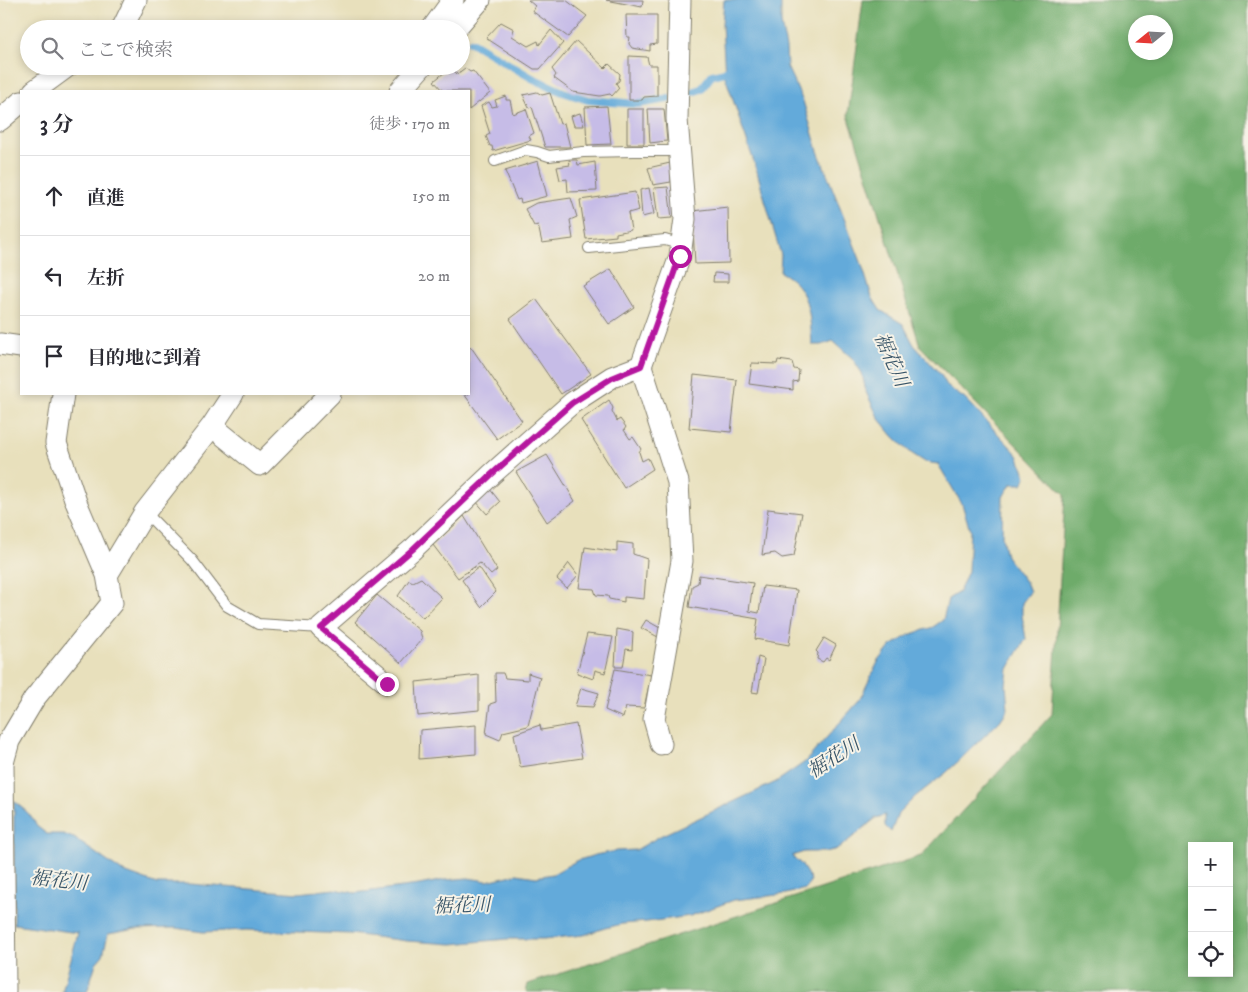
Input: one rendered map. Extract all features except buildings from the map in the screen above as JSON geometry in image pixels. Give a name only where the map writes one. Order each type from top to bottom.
[{"type":"street","points":[[126,20],[136,0]]},
{"type":"street","points":[[439,20],[453,0]]},
{"type":"street","points":[[463,20],[480,0]]},
{"type":"street","points":[[661,744],[654,719],[682,562],[678,482],[641,366],[680,256],[685,219],[677,119],[680,0]]},
{"type":"street","points":[[35,90],[56,75]]},
{"type":"street","points":[[401,90],[414,75]]},
{"type":"street","points":[[0,120],[20,103]]},
{"type":"street","points":[[0,344],[20,347]]},
{"type":"street","points":[[387,684],[321,628],[413,549],[492,474],[572,403],[612,378],[641,366]]},
{"type":"street","points":[[5,992],[2,965],[4,941],[4,741],[34,699],[112,603],[107,576],[76,502],[56,443],[63,395]]},
{"type":"street","points":[[107,576],[145,512],[212,426],[232,395]]},
{"type":"street","points":[[212,426],[260,465],[329,395]]},
{"type":"lane","points":[[495,161],[526,150],[549,156],[600,152],[680,151]]},
{"type":"lane","points":[[589,248],[665,240],[682,245]]},
{"type":"lane","points":[[145,512],[192,560],[227,606],[258,624],[321,628]]},
{"type":"green space","points":[[863,0],[1248,0],[1248,992],[526,992],[528,984],[921,856],[1052,714],[1065,495],[920,346],[848,115]]},
{"type":"water","name":"裾花川","points":[[724,0],[781,0],[781,23],[786,48],[787,67],[803,101],[818,151],[861,262],[872,297],[880,310],[903,324],[914,345],[941,375],[948,387],[965,399],[1018,455],[1026,477],[1022,484],[1011,484],[1003,497],[1002,537],[1006,556],[1027,584],[1030,592],[1022,603],[1026,639],[1008,669],[1006,685],[1008,709],[1000,721],[947,772],[916,796],[898,814],[891,832],[885,826],[885,815],[876,818],[838,849],[825,852],[804,852],[792,856],[801,864],[811,880],[805,889],[786,894],[734,900],[690,916],[622,924],[584,935],[544,939],[507,939],[452,944],[350,934],[246,930],[203,932],[175,928],[136,929],[108,934],[103,955],[96,963],[87,992],[62,992],[78,933],[14,924],[14,801],[47,834],[63,834],[74,838],[121,871],[157,884],[190,884],[298,893],[335,889],[355,893],[445,880],[468,878],[487,881],[517,874],[536,877],[553,874],[576,861],[595,855],[636,850],[660,836],[776,782],[805,762],[859,701],[878,662],[891,646],[909,635],[933,627],[943,620],[948,599],[959,592],[968,571],[970,530],[962,504],[938,464],[925,462],[911,453],[879,419],[866,392],[862,373],[852,358],[833,341],[822,345],[812,345],[809,313],[803,294],[790,278],[780,272],[781,255],[756,168],[725,76],[722,24]]},
{"type":"waterway","points":[[471,42],[532,78],[563,92],[588,100],[637,104],[668,99]]},
{"type":"waterway","points":[[686,94],[701,89],[712,75],[725,72],[730,66]]},
{"type":"route","points":[[387,684],[321,628],[413,549],[492,474],[572,403],[612,378],[641,366],[680,256]]}]
